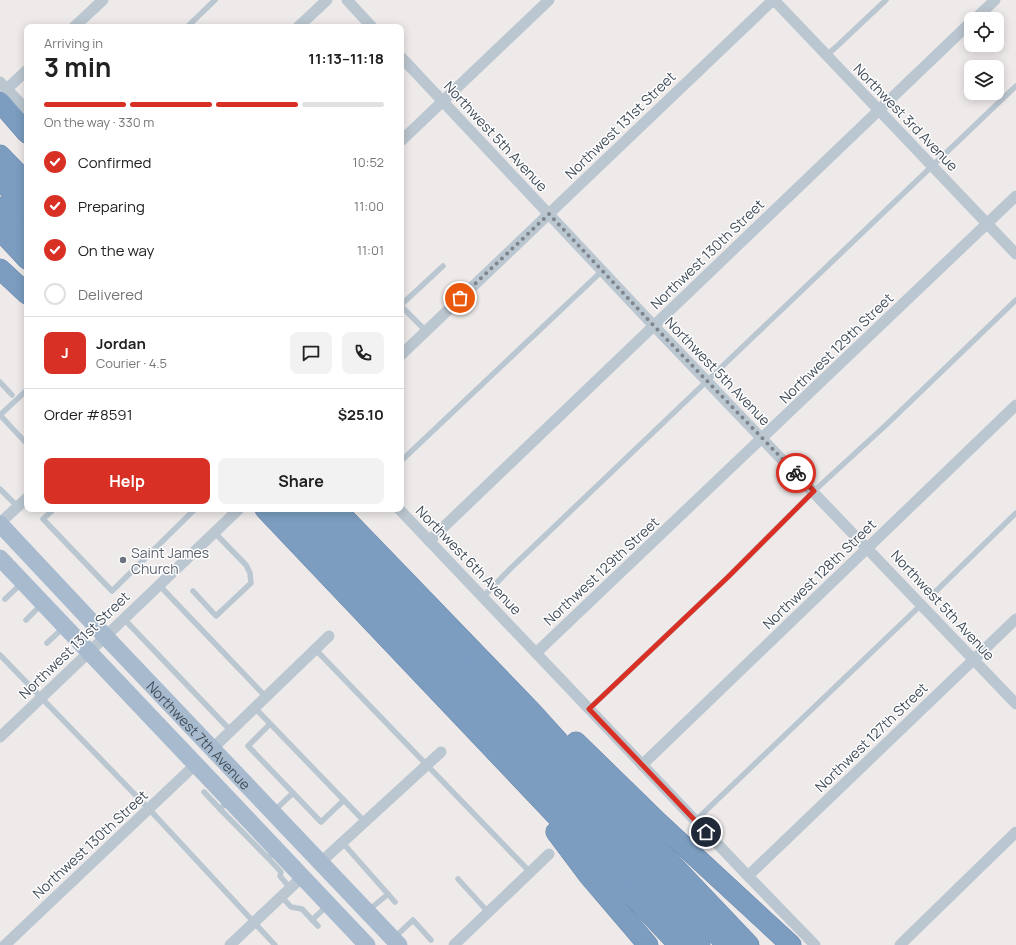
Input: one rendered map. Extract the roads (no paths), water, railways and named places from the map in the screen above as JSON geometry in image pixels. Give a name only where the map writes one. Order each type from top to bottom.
[{"type":"highway","points":[[2,91],[24,128]]},
{"type":"highway","points":[[0,155],[24,180]]},
{"type":"highway","points":[[0,180],[24,205]]},
{"type":"highway","points":[[0,207],[24,232]]},
{"type":"highway","points":[[0,230],[24,256]]},
{"type":"highway","points":[[0,269],[24,291]]},
{"type":"highway","points":[[276,512],[295,517],[727,945]]},
{"type":"highway","points":[[339,512],[532,712],[617,806],[749,945]]},
{"type":"highway","points":[[295,517],[497,754],[679,945]]},
{"type":"highway","points":[[295,517],[700,945]]},
{"type":"highway","points":[[532,712],[562,728],[659,823],[791,945]]},
{"type":"highway","points":[[497,754],[589,876],[648,945]]},
{"type":"main road","name":"Northwest 7th Avenue","points":[[0,524],[396,942]]},
{"type":"main road","name":"Northwest 7th Avenue","points":[[1,560],[196,764],[225,804],[252,833],[272,854],[302,876],[367,945]]},
{"type":"main road","points":[[196,764],[208,761],[238,775]]},
{"type":"main road","points":[[272,854],[299,857],[321,862]]},
{"type":"main road","points":[[302,876],[326,878],[343,886]]},
{"type":"street","points":[[77,24],[103,0]]},
{"type":"street","points":[[301,24],[327,0]]},
{"type":"street","points":[[346,0],[369,24]]},
{"type":"street","points":[[404,138],[549,0]]},
{"type":"street","name":"Northwest 3rd Avenue","points":[[774,0],[1016,254]]},
{"type":"street","name":"Northwest 131st Street","points":[[404,352],[774,0]]},
{"type":"street","points":[[982,12],[995,0]]},
{"type":"street","name":"Northwest 130th Street","points":[[429,541],[964,29]]},
{"type":"street","name":"Northwest 5th Avenue","points":[[404,60],[654,326],[814,491],[1016,704]]},
{"type":"street","points":[[24,73],[2,91],[24,108]]},
{"type":"street","name":"Northwest 129th Street","points":[[536,653],[1016,196]]},
{"type":"street","name":"Northwest 128th Street","points":[[642,765],[1016,405]]},
{"type":"street","points":[[0,524],[24,501]]},
{"type":"street","name":"Northwest 131st Street","points":[[0,737],[214,532],[232,512]]},
{"type":"street","name":"Northwest 6th Avenue","points":[[402,512],[815,945]]},
{"type":"street","name":"Northwest 127th Street","points":[[748,876],[1016,619]]},
{"type":"street","points":[[213,748],[329,636]]},
{"type":"street","points":[[321,862],[441,752]]},
{"type":"street","name":"Northwest 130th Street","points":[[5,945],[196,764]]},
{"type":"street","points":[[900,945],[1016,832]]},
{"type":"street","points":[[454,945],[549,854]]},
{"type":"street","points":[[230,945],[302,876]]},
{"type":"lane","points":[[190,24],[215,0]]},
{"type":"lane","points":[[826,55],[886,0]]},
{"type":"lane","points":[[483,597],[510,569],[708,382],[1016,86]]},
{"type":"lane","points":[[404,302],[443,266]]},
{"type":"lane","points":[[404,459],[602,270]]},
{"type":"lane","points":[[589,709],[728,577],[814,491],[886,425],[1016,300]]},
{"type":"lane","points":[[404,308],[426,332]]},
{"type":"lane","points":[[0,382],[12,395]]},
{"type":"lane","points":[[24,393],[0,415],[24,441]]},
{"type":"lane","points":[[0,489],[18,507]]},
{"type":"lane","points":[[51,512],[43,519],[112,591],[192,512]]},
{"type":"lane","points":[[930,597],[1016,513]]},
{"type":"lane","points":[[193,592],[216,616],[251,583],[250,573],[246,565],[214,532]]},
{"type":"lane","points":[[5,599],[23,582]]},
{"type":"lane","points":[[159,585],[266,697]]},
{"type":"lane","points":[[26,620],[43,604]]},
{"type":"lane","points":[[695,820],[921,604]]},
{"type":"lane","points":[[123,618],[231,732]]},
{"type":"lane","points":[[47,643],[65,626]]},
{"type":"lane","points":[[316,650],[426,766],[530,872]]},
{"type":"lane","points":[[0,655],[149,809],[275,945]]},
{"type":"lane","points":[[255,708],[365,822]]},
{"type":"lane","points":[[270,724],[248,746],[321,822],[344,800]]},
{"type":"lane","points":[[204,792],[225,804]]},
{"type":"lane","points":[[273,812],[293,793]]},
{"type":"lane","points":[[342,842],[395,902]]},
{"type":"lane","points":[[272,854],[281,872],[280,876],[290,888]]},
{"type":"lane","points":[[458,879],[488,912]]},
{"type":"lane","points":[[368,912],[388,894]]},
{"type":"lane","points":[[281,896],[291,907],[302,909],[318,926]]},
{"type":"lane","points":[[312,920],[329,905]]},
{"type":"lane","points":[[396,942],[413,920],[431,940]]},
{"type":"place","name":"Saint James Church","points":[[123,560]]}]
